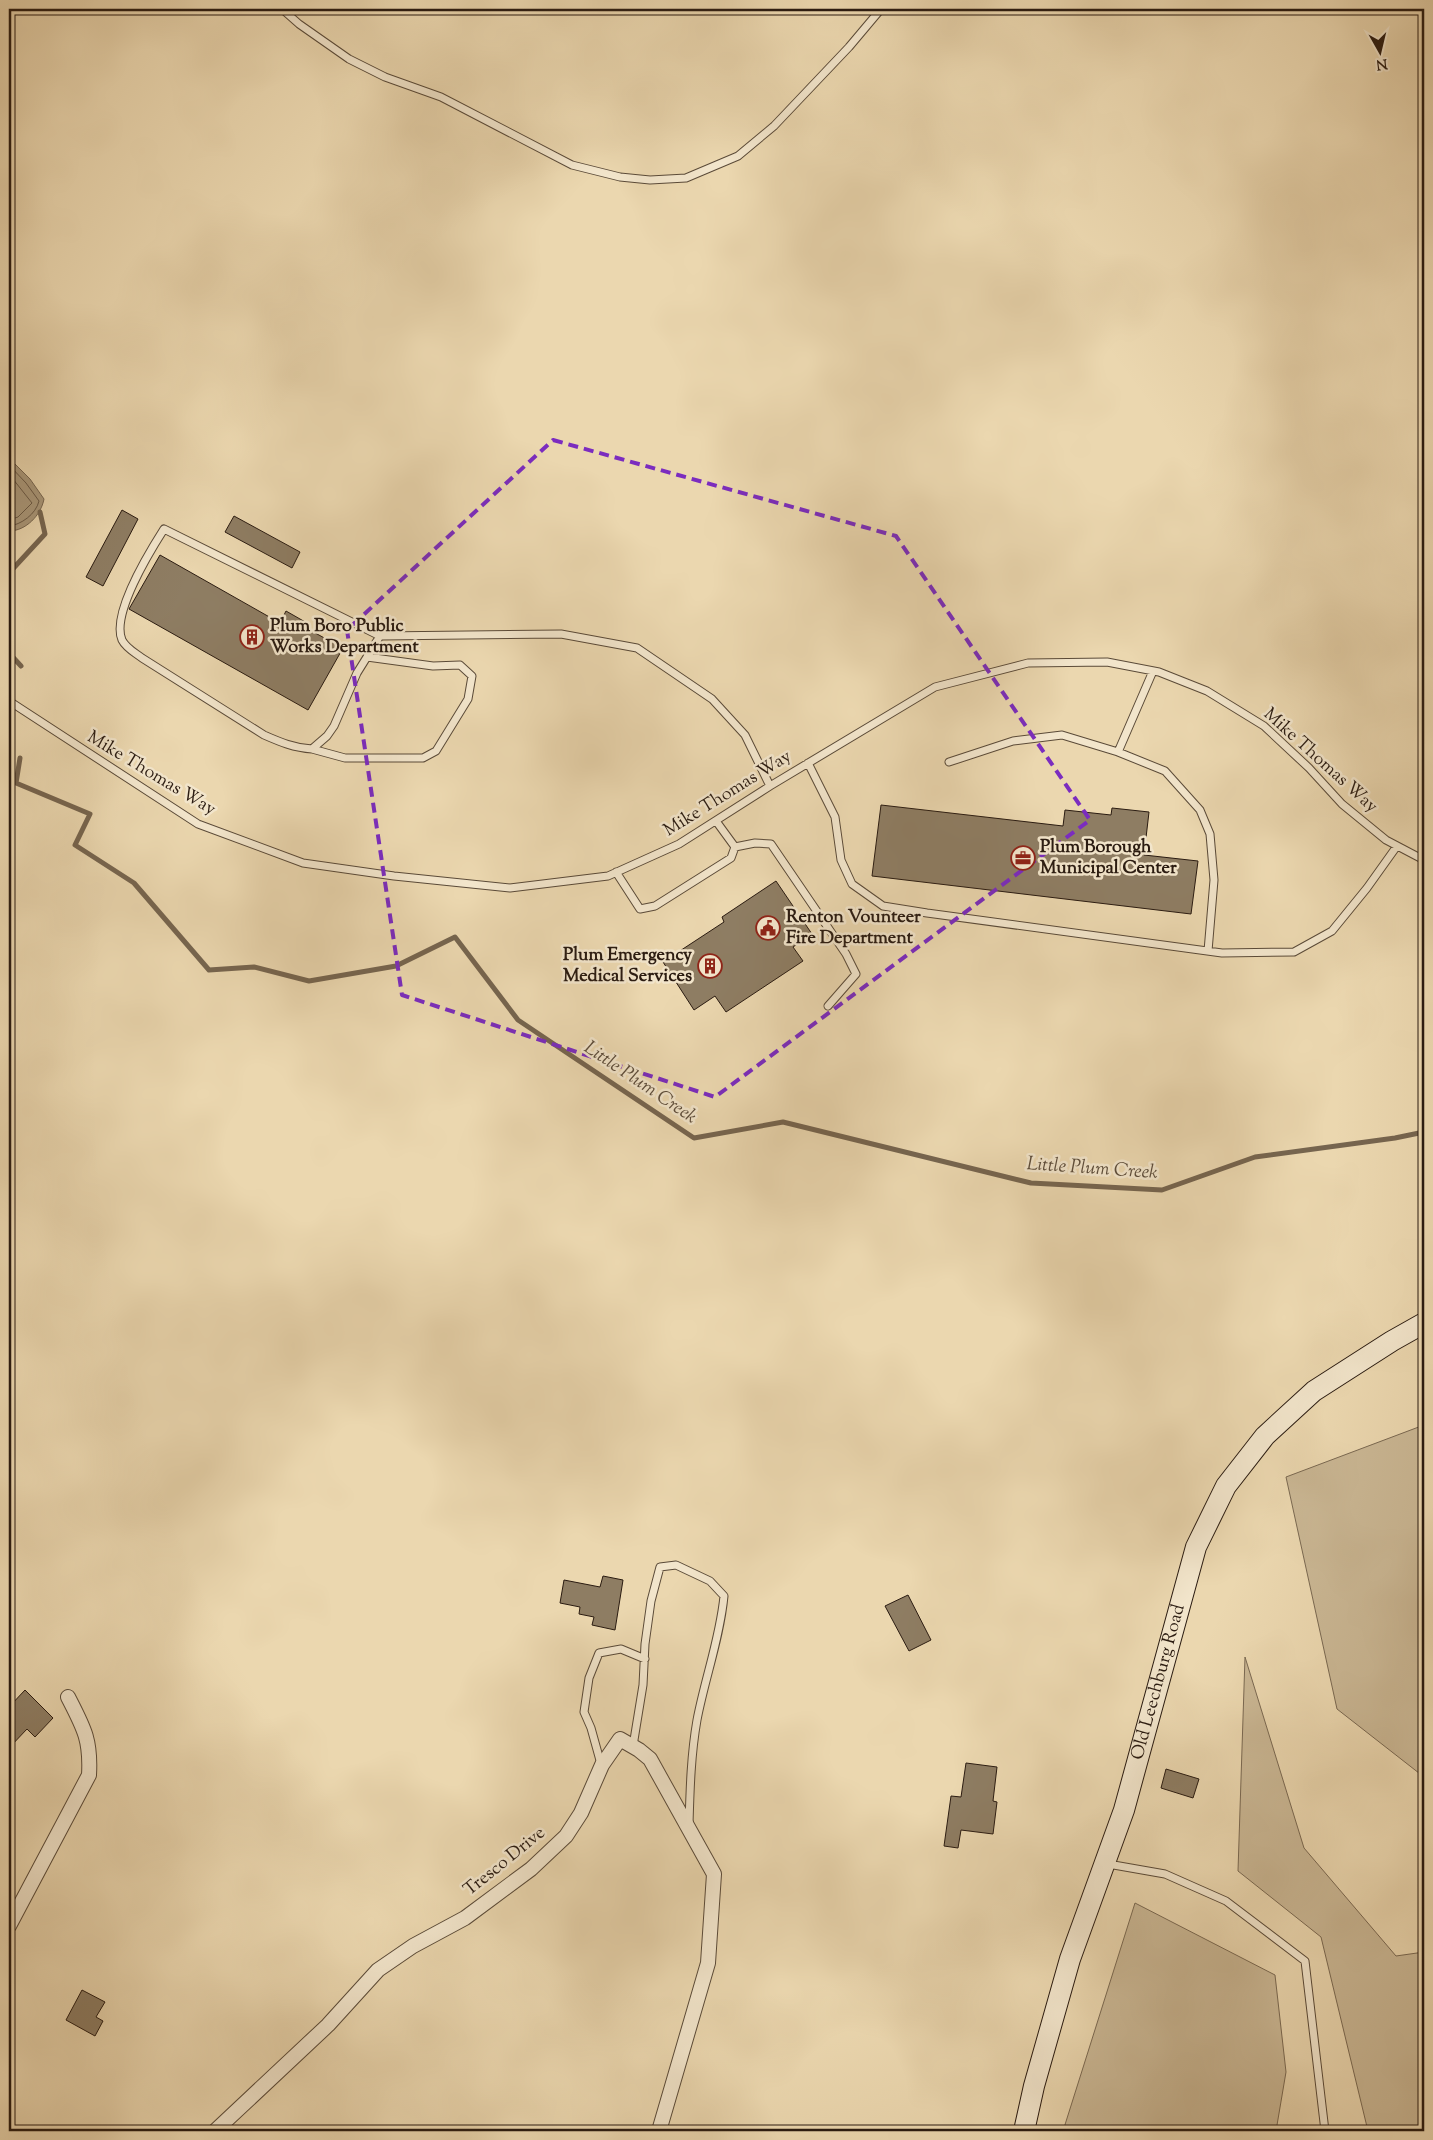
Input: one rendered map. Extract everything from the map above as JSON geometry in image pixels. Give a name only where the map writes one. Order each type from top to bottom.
[{"type":"street","name":"Old Leechburg Road","points":[[1024,2131],[1034,2086],[1070,1959],[1124,1810],[1196,1547],[1226,1486],[1265,1436],[1314,1390],[1392,1341],[1424,1324]]},
{"type":"street","points":[[9,1926],[89,1775],[91,1752],[87,1734],[68,1697]]},
{"type":"street","name":"Tresco Drive","points":[[215,2131],[328,2025],[378,1970],[413,1946],[465,1918],[531,1869],[566,1836],[581,1813],[602,1765],[620,1739],[633,1746]]},
{"type":"street","points":[[633,1746],[650,1759],[714,1874],[708,1963],[659,2131]]},
{"type":"lane","points":[[282,9],[307,30],[350,59],[385,77],[441,97],[572,164],[620,177],[650,180],[686,178],[738,156],[774,126],[849,47],[881,9]]},
{"type":"lane","points":[[367,658],[433,666],[460,665],[472,676],[468,699],[436,751],[423,758],[345,758],[312,749],[291,746],[264,735],[127,648],[121,638],[119,626],[124,608],[148,555],[164,529],[380,636],[561,634],[637,648],[712,699],[745,735],[770,786]]},
{"type":"lane","points":[[312,749],[327,736],[334,726],[358,673],[380,636]]},
{"type":"lane","name":"Mike Thomas Way","points":[[9,701],[198,824],[303,863],[394,876],[510,888],[608,876],[679,844],[770,786],[935,687],[1028,663],[1107,662],[1153,671],[1207,691],[1264,726],[1342,804],[1386,840],[1424,860]]},
{"type":"lane","points":[[1118,752],[1153,671]]},
{"type":"lane","points":[[949,762],[1013,741],[1062,735],[1118,752],[1165,771],[1200,810],[1210,834],[1214,880],[1208,951]]},
{"type":"lane","points":[[808,763],[835,817],[841,860],[852,884],[884,906],[1222,953],[1294,952],[1332,931],[1367,888],[1397,846]]},
{"type":"lane","points":[[716,821],[735,847]]},
{"type":"lane","points":[[735,847],[755,843],[771,844],[846,954],[856,974],[828,1006]]},
{"type":"lane","points":[[616,872],[640,909],[655,906],[731,858],[735,847]]},
{"type":"lane","points":[[633,1746],[643,1685],[651,1601],[660,1567],[676,1565],[710,1581],[724,1596],[722,1623],[697,1720],[691,1779],[689,1826]]},
{"type":"lane","points":[[602,1765],[584,1712],[592,1670],[599,1653],[621,1649],[645,1659]]},
{"type":"lane","points":[[1105,1864],[1165,1874],[1226,1901],[1305,1962],[1325,2131]]},
{"type":"highlighted area","points":[[553,440],[896,536],[1090,820],[715,1097],[402,995],[347,630]]},
{"type":"shaded area","points":[[1424,1425],[1424,1777],[1337,1709],[1286,1477]]},
{"type":"shaded area","points":[[1245,1657],[1304,1848],[1396,1956],[1424,1952],[1424,2131],[1368,2131],[1321,1937],[1238,1871]]},
{"type":"shaded area","points":[[1135,1903],[1275,1975],[1286,2072],[1276,2131],[1063,2131]]},
{"type":"water","points":[[9,458],[30,479],[44,499],[40,511],[32,521],[21,528],[9,531]]},
{"type":"building","points":[[122,510],[138,519],[103,586],[86,577]]},
{"type":"building","points":[[234,516],[300,552],[292,568],[225,532]]},
{"type":"building","name":"Plum Boro Public Works Department","points":[[160,555],[280,623],[286,611],[307,623],[304,627],[343,648],[308,710],[129,609]]},
{"type":"building","name":"Plum Borough Municipal Center","points":[[881,805],[1063,826],[1065,810],[1111,815],[1112,808],[1149,812],[1144,855],[1198,861],[1191,914],[872,876]]},
{"type":"building","points":[[776,881],[812,934],[793,947],[803,961],[726,1012],[715,996],[694,1010],[663,962],[724,922],[722,917]]},
{"type":"building","points":[[603,1576],[623,1580],[615,1630],[592,1625],[594,1617],[579,1614],[580,1607],[560,1603],[564,1580],[600,1587]]},
{"type":"building","points":[[908,1595],[931,1640],[909,1651],[885,1606]]},
{"type":"building","points":[[25,1690],[53,1718],[35,1737],[27,1729],[9,1748],[9,1707]]},
{"type":"building","points":[[966,1763],[997,1767],[993,1801],[997,1802],[993,1834],[961,1830],[958,1848],[944,1846],[951,1796],[961,1797]]},
{"type":"building","points":[[1166,1769],[1199,1779],[1193,1798],[1161,1788]]},
{"type":"building","points":[[82,1990],[105,2002],[96,2017],[103,2021],[95,2036],[66,2020]]},
{"type":"waterway","points":[[9,573],[45,534],[40,512]]},
{"type":"waterway","name":"Little Plum Creek","points":[[9,653],[21,666]]},
{"type":"waterway","name":"Little Plum Creek","points":[[20,758],[16,783],[90,814],[75,845],[134,883],[209,970],[254,967],[309,981],[396,966],[455,937],[518,1020],[694,1138],[783,1122],[1031,1183],[1162,1190],[1255,1157],[1395,1138],[1424,1132]]},
{"type":"place","name":"Plum Boro Public Works Department","points":[[252,637]]},
{"type":"place","name":"Plum Borough Municipal Center","points":[[1023,858]]},
{"type":"place","name":"Renton Vounteer Fire Department","points":[[768,928]]},
{"type":"place","name":"Plum Emergency Medical Services","points":[[710,966]]}]
